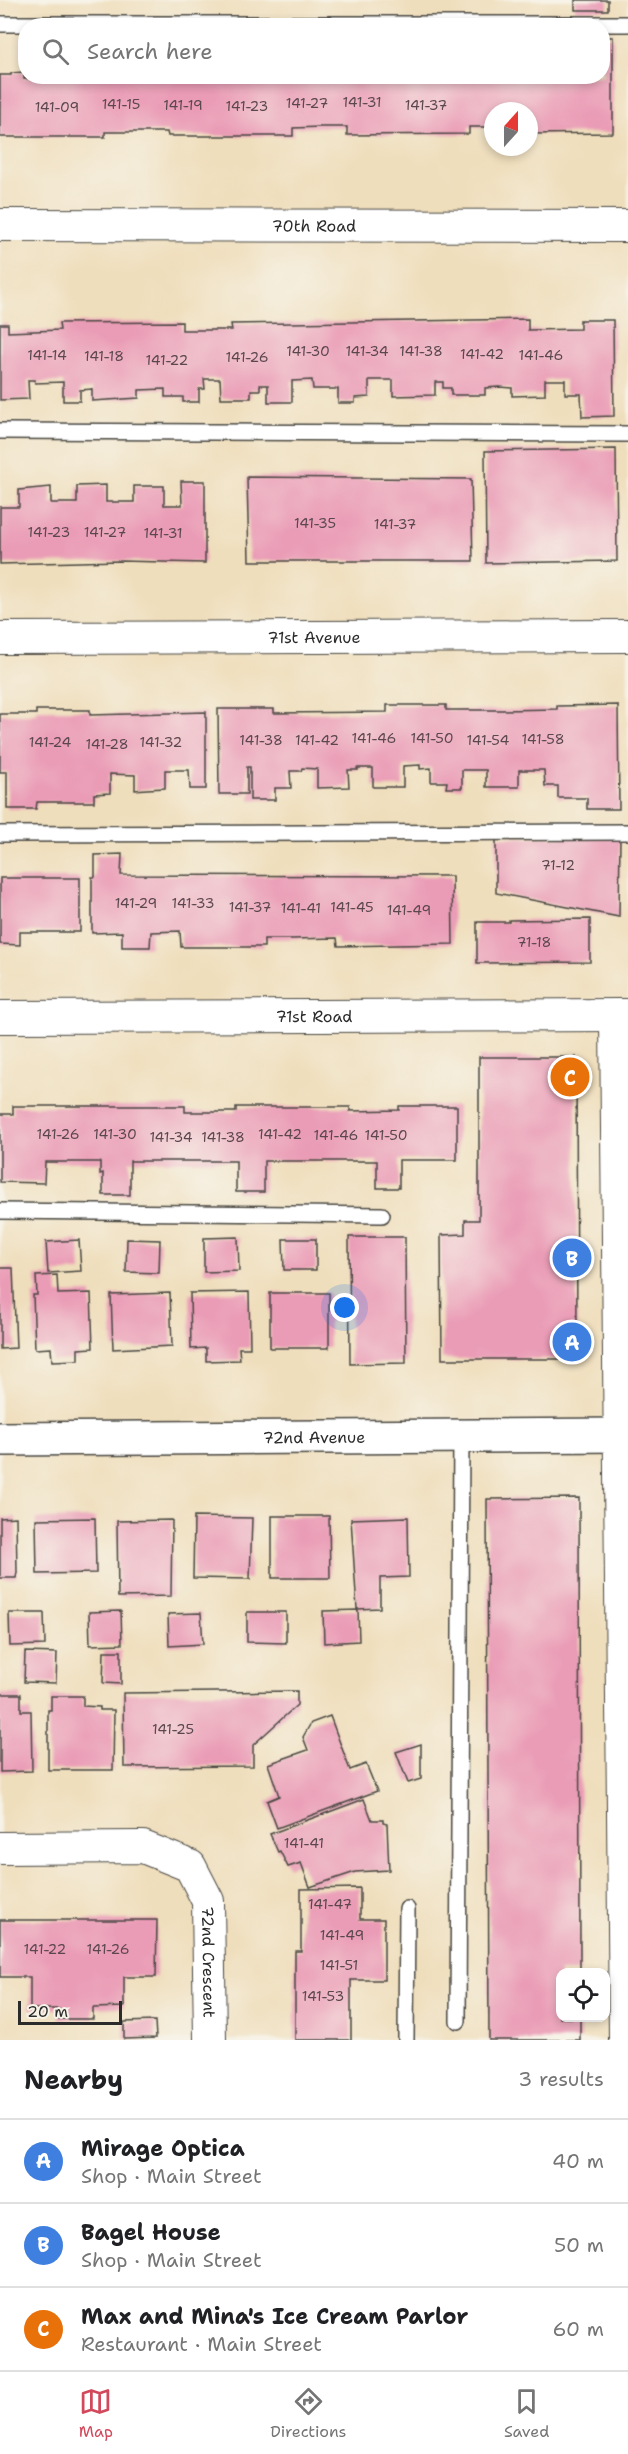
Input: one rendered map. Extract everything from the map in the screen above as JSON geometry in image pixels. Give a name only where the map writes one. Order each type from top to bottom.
[{"type":"street","name":"70th Road","points":[[0,225],[628,226]]},
{"type":"street","name":"71st Avenue","points":[[0,638],[628,636]]},
{"type":"street","name":"71st Road","points":[[0,1017],[622,1015]]},
{"type":"street","points":[[622,1015],[625,2040]]},
{"type":"street","name":"72nd Avenue","points":[[0,1438],[624,1435]]},
{"type":"street","name":"72nd Crescent","points":[[0,1848],[143,1846],[190,1866],[208,1901],[210,2040]]},
{"type":"lane","points":[[0,24],[18,24]]},
{"type":"lane","points":[[610,24],[628,24]]},
{"type":"lane","points":[[0,431],[628,434]]},
{"type":"lane","points":[[0,834],[628,832]]},
{"type":"lane","points":[[0,1211],[382,1215]]},
{"type":"lane","points":[[458,2021],[461,1435]]},
{"type":"lane","points":[[406,2040],[408,1909]]},
{"type":"building","points":[[575,0],[608,0],[608,10],[575,10]]},
{"type":"building","points":[[610,37],[613,37],[613,133],[538,134],[538,102],[484,102],[484,127],[469,127],[469,134],[347,135],[347,127],[320,127],[293,128],[293,136],[168,136],[167,132],[105,132],[105,137],[0,137],[0,75],[11,75],[11,73],[18,72],[18,84],[610,84]]},
{"type":"building","points":[[528,319],[528,330],[580,329],[580,320],[613,320],[614,416],[582,417],[581,394],[565,394],[565,380],[545,380],[545,395],[512,396],[512,388],[499,387],[485,388],[485,395],[451,395],[451,388],[443,388],[443,382],[435,382],[435,395],[393,396],[393,380],[369,380],[369,397],[355,398],[355,403],[338,403],[338,389],[313,389],[312,380],[292,381],[292,402],[268,402],[268,385],[260,385],[260,390],[251,390],[251,398],[221,398],[220,379],[204,379],[205,389],[199,389],[199,402],[183,402],[183,397],[165,397],[165,389],[139,390],[139,398],[92,401],[92,389],[80,390],[80,401],[63,401],[63,382],[35,383],[34,380],[28,380],[29,399],[0,400],[0,324],[8,324],[8,332],[60,330],[59,323],[182,322],[182,330],[232,330],[231,324]]},
{"type":"building","points":[[616,449],[617,561],[486,563],[485,451]]},
{"type":"building","points":[[247,477],[471,479],[473,561],[249,561]]},
{"type":"building","points":[[181,481],[205,481],[205,563],[120,561],[0,564],[0,507],[19,507],[19,490],[51,487],[51,503],[77,503],[77,486],[106,485],[106,502],[134,502],[134,486],[164,486],[164,505],[182,505]]},
{"type":"building","points":[[387,705],[446,705],[446,710],[502,710],[618,705],[619,809],[587,809],[587,798],[558,798],[558,786],[545,786],[544,770],[519,770],[519,787],[486,787],[486,770],[462,770],[462,788],[446,788],[447,782],[431,782],[431,768],[420,769],[420,765],[403,766],[403,787],[373,787],[373,768],[357,768],[358,770],[348,770],[349,787],[317,788],[317,769],[302,768],[301,771],[290,771],[291,788],[275,788],[275,800],[250,800],[250,767],[247,767],[247,794],[219,794],[218,709],[274,709],[274,713],[387,712]]},
{"type":"building","points":[[36,710],[90,710],[90,715],[206,712],[206,789],[190,789],[189,770],[165,770],[165,788],[135,790],[135,775],[110,774],[110,793],[94,794],[94,802],[37,802],[36,809],[7,809],[7,772],[0,772],[0,714],[36,714]]},
{"type":"building","points":[[496,837],[620,837],[619,917],[496,893]]},
{"type":"building","points":[[122,854],[121,875],[452,876],[453,944],[338,946],[337,938],[264,939],[264,947],[181,947],[180,931],[151,932],[150,947],[122,947],[122,932],[92,933],[92,877],[95,877],[95,855]]},
{"type":"building","points":[[0,878],[80,878],[80,932],[20,932],[20,945],[0,944]]},
{"type":"building","points":[[590,919],[590,962],[477,963],[477,922]]},
{"type":"building","points":[[479,1057],[576,1057],[577,1348],[568,1348],[568,1359],[442,1359],[441,1235],[465,1234],[465,1220],[479,1220]]},
{"type":"building","points":[[13,1106],[185,1106],[185,1112],[236,1112],[236,1107],[350,1107],[350,1111],[399,1110],[399,1106],[457,1106],[457,1160],[399,1160],[399,1188],[377,1188],[377,1161],[264,1161],[264,1192],[236,1192],[236,1161],[130,1161],[130,1195],[103,1195],[103,1173],[100,1174],[100,1162],[45,1162],[44,1183],[0,1182],[0,1114],[13,1114]]},
{"type":"building","points":[[238,1237],[239,1271],[204,1272],[204,1238]]},
{"type":"building","points":[[349,1237],[405,1237],[406,1363],[350,1364]]},
{"type":"building","points":[[127,1239],[160,1240],[159,1273],[126,1272]]},
{"type":"building","points":[[283,1239],[316,1239],[316,1270],[284,1270]]},
{"type":"building","points":[[79,1240],[81,1271],[48,1273],[46,1242]]},
{"type":"building","points":[[0,1268],[13,1268],[16,1348],[0,1349]]},
{"type":"building","points":[[57,1275],[58,1294],[91,1293],[93,1348],[78,1349],[78,1360],[52,1361],[51,1348],[35,1349],[33,1295],[37,1295],[36,1276]]},
{"type":"building","points":[[249,1292],[250,1348],[239,1348],[240,1360],[206,1361],[206,1348],[191,1349],[190,1293]]},
{"type":"building","points":[[170,1293],[172,1346],[113,1349],[111,1295]]},
{"type":"building","points":[[270,1293],[329,1293],[329,1348],[270,1348]]},
{"type":"building","points":[[579,1498],[580,1968],[556,1968],[556,2022],[580,2022],[580,2040],[489,2040],[487,1499]]},
{"type":"building","points":[[272,1516],[329,1516],[330,1578],[272,1578]]},
{"type":"building","points":[[16,1517],[16,1578],[0,1578],[0,1518]]},
{"type":"building","points":[[194,1517],[252,1518],[250,1579],[193,1578]]},
{"type":"building","points":[[408,1517],[409,1577],[380,1578],[380,1608],[357,1609],[351,1519]]},
{"type":"building","points":[[95,1518],[96,1573],[37,1574],[36,1519]]},
{"type":"building","points":[[172,1520],[171,1596],[118,1597],[117,1521]]},
{"type":"building","points":[[358,1610],[359,1641],[324,1643],[323,1611]]},
{"type":"building","points":[[121,1611],[122,1644],[90,1645],[89,1612]]},
{"type":"building","points":[[247,1612],[286,1612],[286,1643],[247,1642]]},
{"type":"building","points":[[9,1613],[44,1613],[45,1645],[10,1646]]},
{"type":"building","points":[[201,1613],[203,1644],[169,1646],[168,1614]]},
{"type":"building","points":[[104,1651],[121,1651],[121,1684],[103,1683]]},
{"type":"building","points":[[25,1652],[57,1653],[56,1683],[24,1682]]},
{"type":"building","points":[[297,1691],[297,1705],[253,1745],[253,1766],[124,1767],[123,1693]]},
{"type":"building","points":[[0,1694],[21,1694],[21,1711],[31,1711],[32,1771],[0,1772]]},
{"type":"building","points":[[51,1696],[83,1696],[83,1706],[114,1710],[113,1770],[48,1770],[48,1710],[51,1710]]},
{"type":"building","points":[[330,1716],[350,1770],[366,1764],[377,1791],[277,1828],[267,1801],[279,1796],[268,1764],[308,1750],[303,1737],[311,1723]]},
{"type":"building","points":[[421,1744],[421,1779],[408,1783],[396,1752]]},
{"type":"building","points":[[364,1799],[372,1820],[383,1820],[383,1823],[387,1824],[389,1870],[355,1872],[310,1887],[301,1863],[288,1867],[270,1834]]},
{"type":"building","points":[[360,1888],[360,1919],[384,1919],[384,1980],[351,1980],[351,2040],[295,2040],[295,1951],[301,1951],[301,1889]]},
{"type":"building","points":[[0,1920],[157,1920],[156,1977],[124,1977],[124,2007],[93,2008],[93,2019],[59,2019],[59,2009],[30,2009],[30,1977],[0,1977]]},
{"type":"building","points":[[155,2021],[156,2038],[124,2039],[124,2022]]},
{"type":"place","name":"Max and Mina's Ice Cream Parlor","points":[[570,1077]]},
{"type":"place","name":"Bagel House","points":[[572,1258]]},
{"type":"place","name":"Mirage Optica","points":[[572,1342]]}]
